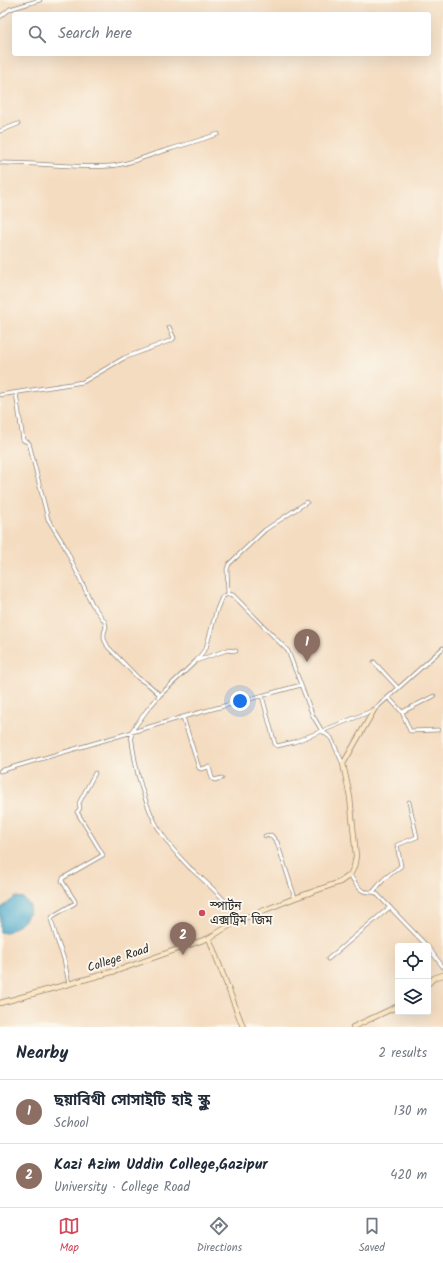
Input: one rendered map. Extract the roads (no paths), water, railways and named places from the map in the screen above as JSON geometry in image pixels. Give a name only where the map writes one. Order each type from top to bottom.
[{"type":"main road","points":[[350,875],[354,867],[356,856],[350,797],[342,764],[374,710]]},
{"type":"main road","name":"College Road","points":[[0,1003],[119,970],[209,938],[237,921],[340,882],[350,875]]},
{"type":"main road","points":[[209,938],[243,1027]]},
{"type":"main road","points":[[431,981],[434,978],[443,975]]},
{"type":"main road","points":[[353,1027],[395,1007]]},
{"type":"street","points":[[0,17],[10,9],[40,0]]},
{"type":"street","points":[[0,131],[18,124]]},
{"type":"street","points":[[0,163],[17,162],[38,165],[111,166],[180,147],[218,134]]},
{"type":"street","points":[[0,395],[83,382],[124,358],[172,340],[174,338],[169,327]]},
{"type":"street","points":[[16,393],[23,440],[29,442],[31,446],[34,468],[48,519],[64,545],[92,604],[105,622],[106,627],[104,639],[108,647],[123,663],[138,678],[160,695]]},
{"type":"street","points":[[228,594],[227,568],[229,564],[265,530],[307,502]]},
{"type":"street","points":[[237,921],[237,916],[230,906],[178,856],[156,825],[144,797],[134,760],[131,732],[160,695],[196,661],[206,648],[222,597],[228,594],[233,595],[288,651],[313,716],[322,731],[331,738],[342,764]]},
{"type":"street","points":[[262,696],[275,744],[277,746],[294,742],[374,710],[443,648]]},
{"type":"street","points":[[196,661],[227,650],[236,651]]},
{"type":"street","points":[[374,662],[398,688]]},
{"type":"street","points":[[0,771],[183,717],[301,685]]},
{"type":"street","points":[[402,712],[434,696]]},
{"type":"street","points":[[388,697],[402,712],[410,731],[438,730]]},
{"type":"street","points":[[183,717],[199,768],[209,768],[214,780],[222,778]]},
{"type":"street","points":[[69,984],[64,959],[56,940],[51,919],[53,916],[75,903],[62,881],[63,878],[103,855],[77,812],[81,806],[79,803],[95,773]]},
{"type":"street","points":[[373,892],[384,879],[401,866],[397,845],[417,837],[409,802]]},
{"type":"street","points":[[265,836],[271,835],[276,842],[295,898]]},
{"type":"street","points":[[350,875],[360,889],[376,893],[425,943]]},
{"type":"street","points":[[328,959],[390,907]]},
{"type":"street","points":[[431,950],[443,967]]},
{"type":"water","points":[[16,897],[23,898],[30,905],[28,915],[14,928],[5,933],[0,932],[0,909]]},
{"type":"place","name":"ছয়াবিথী সোসাইটি হাই স্কুল","points":[[307,662]]},
{"type":"place","name":"স্পার্টন এক্সট্রিম জিম","points":[[202,913]]},
{"type":"place","name":"Kazi Azim Uddin College,Gazipur","points":[[183,955]]}]
